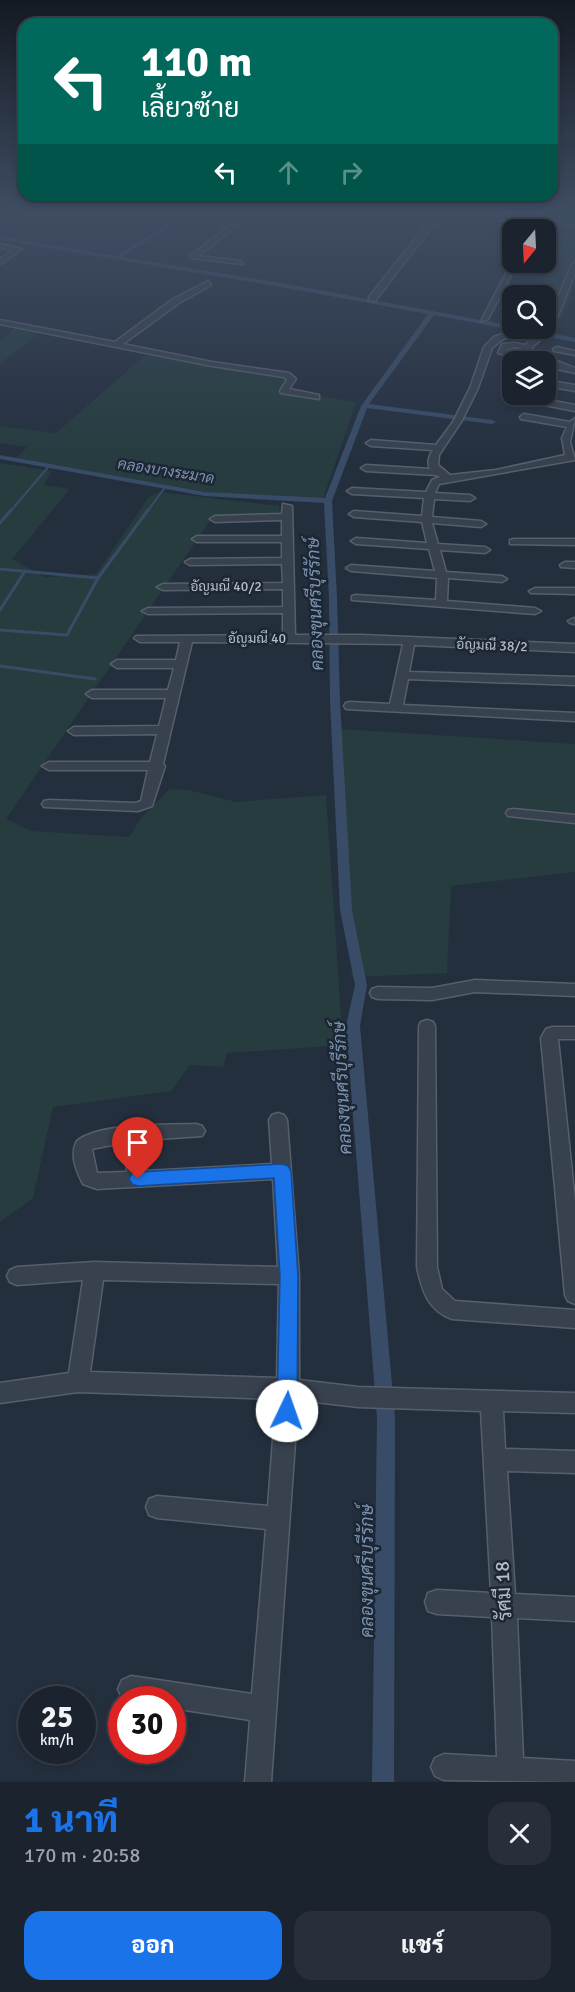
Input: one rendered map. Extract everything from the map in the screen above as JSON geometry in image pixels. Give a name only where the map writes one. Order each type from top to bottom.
[{"type":"street","points":[[118,344],[186,295]]},
{"type":"street","points":[[372,299],[375,295]]},
{"type":"street","points":[[484,319],[497,295]]},
{"type":"street","points":[[556,310],[562,295]]},
{"type":"street","points":[[0,322],[212,364],[286,375],[292,379],[284,391],[316,397]]},
{"type":"street","points":[[443,475],[433,465],[434,455],[457,422],[474,388],[488,347],[502,337]]},
{"type":"street","points":[[528,346],[533,339]]},
{"type":"street","points":[[535,339],[528,346],[516,356],[501,351],[502,348],[514,345],[528,346],[560,367],[575,371]]},
{"type":"street","points":[[556,349],[575,352]]},
{"type":"street","points":[[556,385],[575,388]]},
{"type":"street","points":[[556,404],[575,408]]},
{"type":"street","points":[[366,468],[443,475],[505,471],[573,458],[565,445],[565,436],[573,426],[524,417]]},
{"type":"street","points":[[371,443],[439,448]]},
{"type":"street","points":[[441,604],[441,574],[426,520],[428,495],[435,482],[443,475]]},
{"type":"street","points":[[352,490],[470,498]]},
{"type":"street","points":[[215,519],[286,512],[289,610],[294,638]]},
{"type":"street","points":[[354,514],[481,524]]},
{"type":"street","points":[[197,539],[287,539]]},
{"type":"street","points":[[356,541],[485,550]]},
{"type":"street","points":[[514,542],[575,542]]},
{"type":"street","points":[[190,562],[286,561]]},
{"type":"street","points":[[351,568],[502,579]]},
{"type":"street","name":"อัญมณี 40/2","points":[[163,587],[288,586]]},
{"type":"street","points":[[535,591],[575,591]]},
{"type":"street","points":[[356,598],[535,611]]},
{"type":"street","points":[[148,611],[289,610]]},
{"type":"street","name":"อัญมณี 40","points":[[140,638],[294,638],[409,642]]},
{"type":"street","points":[[49,804],[138,807],[147,803],[158,766],[187,638]]},
{"type":"street","points":[[396,708],[409,642]]},
{"type":"street","name":"อัญมณี 38/2","points":[[409,642],[575,648]]},
{"type":"street","points":[[117,664],[181,664]]},
{"type":"street","points":[[402,675],[575,681]]},
{"type":"street","points":[[92,694],[174,694]]},
{"type":"street","points":[[350,706],[575,717]]},
{"type":"street","points":[[74,731],[166,730]]},
{"type":"street","points":[[50,766],[158,766]]},
{"type":"street","points":[[513,813],[575,819]]},
{"type":"street","points":[[378,993],[432,994],[475,986],[575,990]]},
{"type":"street","points":[[427,1026],[428,1267],[431,1291],[441,1305],[452,1310],[575,1319]]},
{"type":"street","points":[[575,1033],[557,1032],[549,1038],[575,1295]]},
{"type":"street","points":[[258,1782],[288,1389],[289,1276],[278,1120]]},
{"type":"street","points":[[196,1131],[135,1133],[89,1141],[83,1146],[83,1150],[90,1179],[97,1181],[282,1171]]},
{"type":"street","points":[[135,1133],[138,1179]]},
{"type":"street","points":[[17,1276],[94,1270],[289,1276]]},
{"type":"street","points":[[78,1382],[94,1270]]},
{"type":"street","points":[[0,1393],[78,1382],[129,1382],[288,1389],[358,1397],[575,1403]]},
{"type":"street","name":"รัศมี 18","points":[[491,1400],[504,1605],[510,1776]]},
{"type":"street","points":[[496,1460],[575,1462]]},
{"type":"street","points":[[157,1507],[278,1519]]},
{"type":"street","points":[[437,1602],[575,1609]]},
{"type":"street","points":[[186,1697],[264,1709]]},
{"type":"street","points":[[444,1767],[510,1776],[575,1774]]},
{"type":"green space","points":[[556,295],[571,295],[556,335]]},
{"type":"green space","points":[[14,327],[40,332],[0,364],[0,341]]},
{"type":"green space","points":[[148,353],[283,377],[293,384],[290,391],[356,402],[322,502],[206,492],[15,459],[27,447],[0,443],[0,426],[56,433]]},
{"type":"green space","points":[[0,463],[52,471],[44,485],[70,489],[12,559],[45,577],[96,574],[149,497],[159,492],[279,506],[280,515],[209,522],[6,819],[31,831],[129,837],[142,817],[170,789],[188,790],[236,802],[326,795],[343,1045],[227,1053],[223,1067],[189,1065],[172,1091],[53,1107],[33,1198],[0,1222]]},
{"type":"green space","points":[[341,729],[575,744],[575,872],[451,886],[447,973],[352,977]]},
{"type":"waterway","points":[[336,295],[502,326]]},
{"type":"waterway","name":"คลองขุนศรีบุรีรักษ์","points":[[364,406],[432,313]]},
{"type":"waterway","points":[[556,336],[575,340]]},
{"type":"waterway","name":"คลองขุนศรีบุรีรักษ์","points":[[328,501],[364,406]]},
{"type":"waterway","points":[[364,406],[492,422]]},
{"type":"waterway","name":"คลองบางระมาด","points":[[0,457],[205,494],[328,501]]},
{"type":"waterway","points":[[10,512],[49,466]]},
{"type":"waterway","points":[[147,512],[166,486]]},
{"type":"waterway","name":"คลองขุนศรีบุรีรักษ์","points":[[328,501],[335,701],[346,910],[361,985],[353,1026],[386,1418],[383,1782]]},
{"type":"waterway","points":[[0,523],[11,510]]},
{"type":"waterway","points":[[98,578],[148,510]]},
{"type":"waterway","points":[[0,569],[25,571]]},
{"type":"waterway","points":[[0,610],[25,571]]},
{"type":"waterway","points":[[25,571],[98,578]]},
{"type":"waterway","points":[[0,630],[67,635],[98,578]]},
{"type":"waterway","points":[[0,666],[95,679]]},
{"type":"route","points":[[138,1179],[282,1171],[289,1276],[287,1411]]}]
